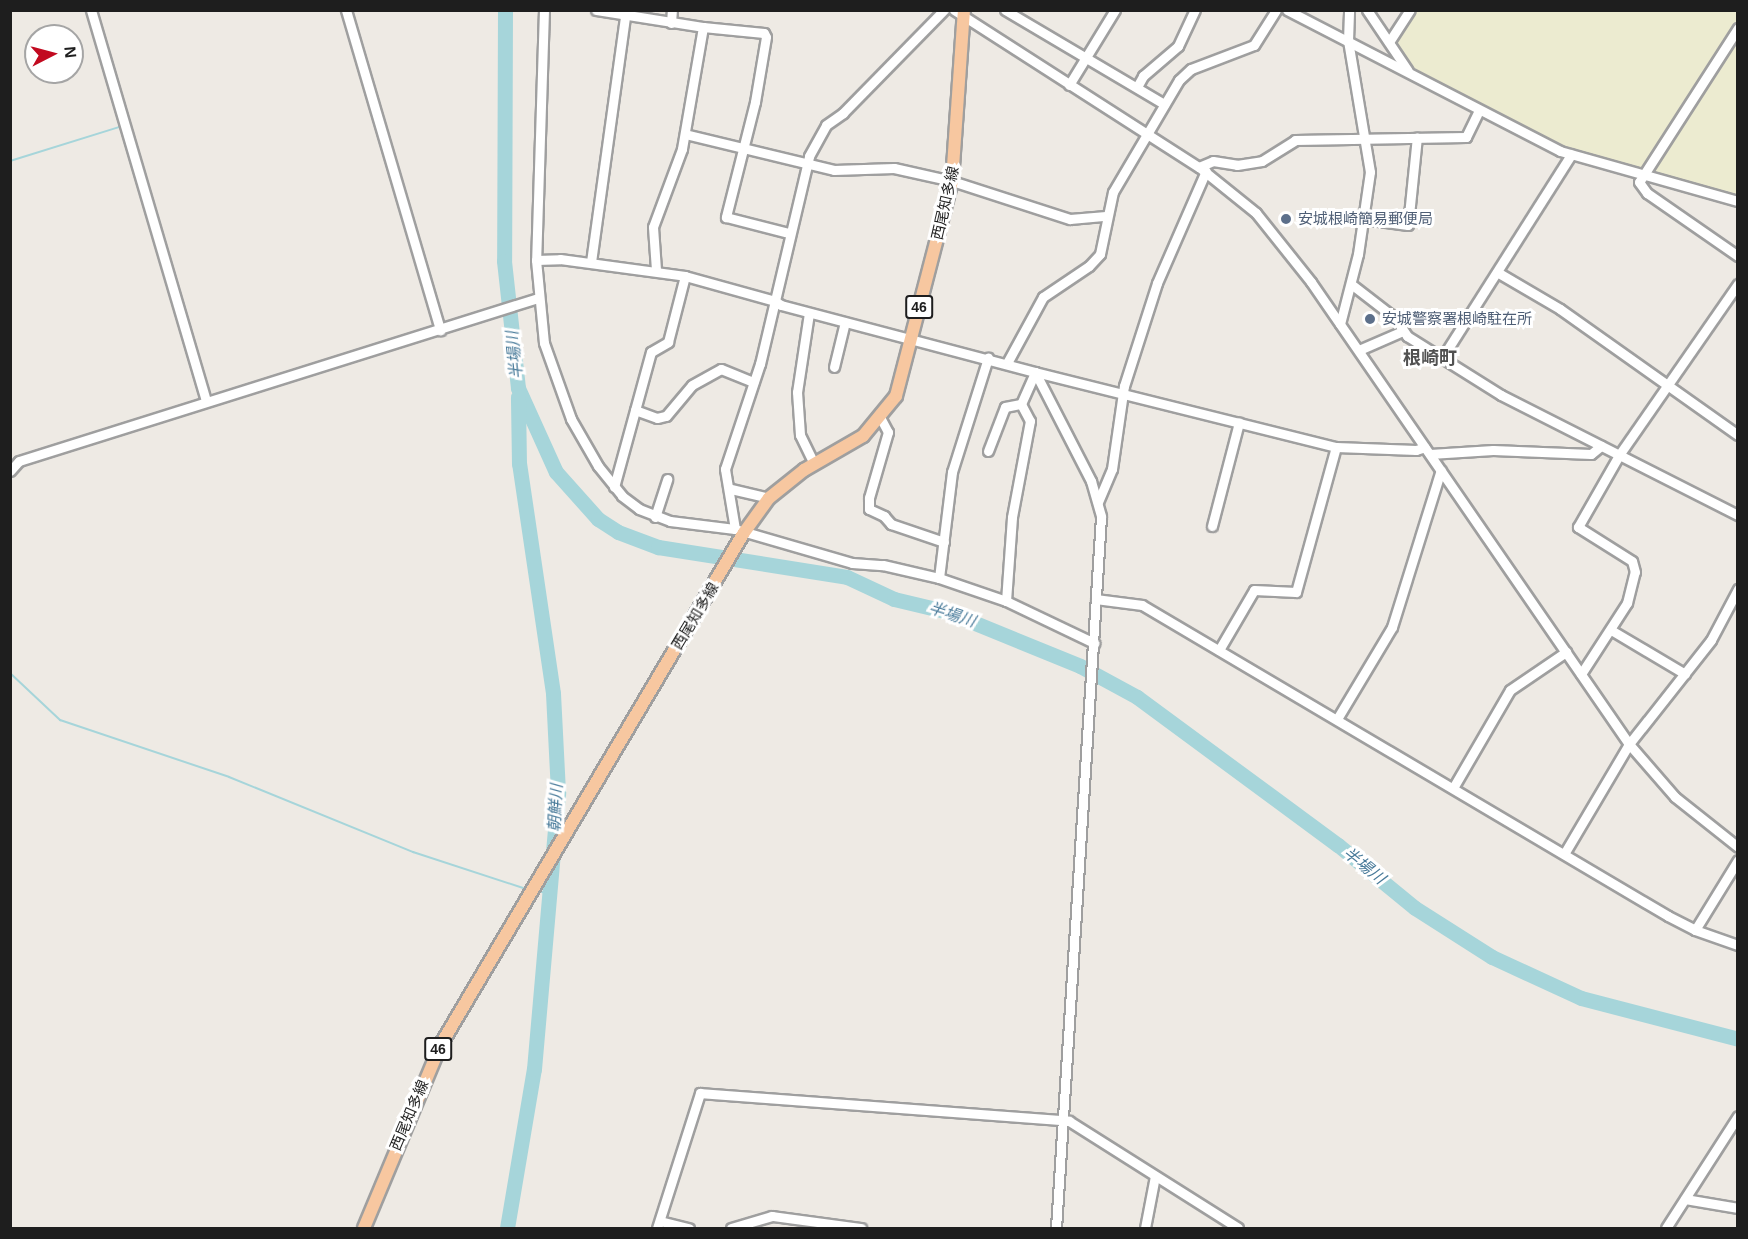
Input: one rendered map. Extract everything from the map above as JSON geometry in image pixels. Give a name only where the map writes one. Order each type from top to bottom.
[{"type":"main road","name":"西尾知多線","points":[[364,1228],[440,1046],[736,546],[739,532],[769,498],[814,464],[863,436],[880,419],[896,396],[952,181],[961,13]]},
{"type":"street","points":[[91,10],[206,400]]},
{"type":"street","points":[[346,10],[440,330]]},
{"type":"street","points":[[544,10],[536,299],[544,344],[562,398],[584,442],[614,487],[630,503],[656,517],[739,532],[852,563],[883,565],[939,578],[1006,602],[1094,646]]},
{"type":"street","points":[[596,10],[625,17],[764,33],[766,37],[744,148],[726,217],[789,233]]},
{"type":"street","points":[[671,23],[672,10]]},
{"type":"street","points":[[739,532],[725,469],[753,382],[775,301],[807,163],[826,125],[843,113],[945,10]]},
{"type":"street","points":[[1005,10],[1164,104]]},
{"type":"street","points":[[1069,85],[1115,10]]},
{"type":"street","points":[[1137,87],[1143,76],[1178,46],[1195,10]]},
{"type":"street","points":[[1007,363],[1043,297],[1089,266],[1100,254],[1106,216],[1123,173],[1184,73],[1254,45],[1276,10]]},
{"type":"street","points":[[1287,10],[1571,155],[1737,201]]},
{"type":"street","points":[[1340,324],[1351,284],[1364,219],[1370,172],[1348,40],[1349,10]]},
{"type":"street","points":[[1367,10],[1409,74]]},
{"type":"street","points":[[1389,42],[1410,10]]},
{"type":"street","points":[[961,13],[1069,85],[1203,169],[1266,225],[1359,350],[1629,744],[1675,797],[1737,847]]},
{"type":"street","points":[[591,262],[625,17]]},
{"type":"street","points":[[656,270],[653,227],[685,134],[703,27]]},
{"type":"street","points":[[1737,28],[1642,176],[1640,187],[1737,256]]},
{"type":"street","points":[[1056,1228],[1061,1119],[1094,646],[1098,502],[1112,469],[1124,393],[1157,283],[1203,169],[1213,161],[1237,165],[1262,161],[1295,140],[1466,137],[1479,110]]},
{"type":"street","points":[[685,134],[834,170],[894,168],[952,181],[1070,219],[1106,216]]},
{"type":"street","points":[[1364,219],[1408,225],[1418,137]]},
{"type":"street","points":[[1442,358],[1571,155]]},
{"type":"street","points":[[536,260],[591,262],[685,276],[809,313],[1336,447],[1591,454],[1601,446]]},
{"type":"street","points":[[1497,272],[1560,309],[1737,435]]},
{"type":"street","points":[[614,487],[651,352],[668,342],[685,276]]},
{"type":"street","points":[[1351,284],[1395,318],[1403,331],[1501,395],[1737,515]]},
{"type":"street","points":[[1581,674],[1627,603],[1635,567],[1632,561],[1578,527],[1619,455],[1737,284]]},
{"type":"street","points":[[10,471],[19,460],[536,299]]},
{"type":"street","points":[[809,313],[797,392],[800,435],[814,464]]},
{"type":"street","points":[[834,366],[845,322]]},
{"type":"street","points":[[1359,350],[1403,331]]},
{"type":"street","points":[[939,578],[952,472],[988,358]]},
{"type":"street","points":[[635,410],[657,418],[666,416],[693,385],[721,369],[753,382]]},
{"type":"street","points":[[1021,404],[1035,372]]},
{"type":"street","points":[[1035,372],[1098,502]]},
{"type":"street","points":[[988,451],[1005,407],[1021,404]]},
{"type":"street","points":[[1006,602],[1012,517],[1030,421],[1021,404]]},
{"type":"street","points":[[880,419],[888,432],[868,498],[869,509],[884,516],[891,524],[944,542]]},
{"type":"street","points":[[1212,526],[1239,422]]},
{"type":"street","points":[[1219,650],[1254,590],[1296,592],[1336,447]]},
{"type":"street","points":[[1337,719],[1392,627],[1441,470]]},
{"type":"street","points":[[656,517],[667,479]]},
{"type":"street","points":[[731,489],[769,498]]},
{"type":"street","points":[[1564,854],[1629,744],[1715,634],[1737,589]]},
{"type":"street","points":[[1096,599],[1138,603],[1695,930],[1737,945]]},
{"type":"street","points":[[1611,630],[1684,674]]},
{"type":"street","points":[[1453,788],[1510,690],[1566,652]]},
{"type":"street","points":[[1695,930],[1737,860]]},
{"type":"street","points":[[689,1228],[659,1225],[700,1093],[1061,1119],[1238,1228]]},
{"type":"street","points":[[1666,1228],[1737,1116]]},
{"type":"street","points":[[1145,1228],[1155,1176]]},
{"type":"street","points":[[1684,1199],[1737,1208]]},
{"type":"street","points":[[731,1228],[772,1216],[861,1228]]},
{"type":"green space","points":[[1416,11],[1737,11],[1737,196],[1555,145],[1412,71],[1396,44]]},
{"type":"waterway","name":"半場川","points":[[505,10],[504,261],[518,388],[556,472],[598,519],[618,532],[658,547],[847,577],[894,599],[948,612],[1080,666],[1137,697],[1338,845],[1415,908],[1492,957],[1581,998],[1738,1039]]},
{"type":"waterway","points":[[10,161],[119,127],[120,121]]},
{"type":"waterway","name":"朝鮮川","points":[[507,1228],[534,1069],[558,792],[553,693],[519,464],[518,397]]},
{"type":"waterway","points":[[10,450],[10,462]]},
{"type":"waterway","points":[[10,673],[60,720],[229,777],[413,852],[526,889]]},
{"type":"waterway","points":[[538,891],[550,894]]},
{"type":"place","name":"安城根崎簡易郵便局","points":[[1286,219]]},
{"type":"place","name":"安城警察署根崎駐在所","points":[[1370,319]]},
{"type":"district","name":"根崎町","points":[[1430,358]]}]
